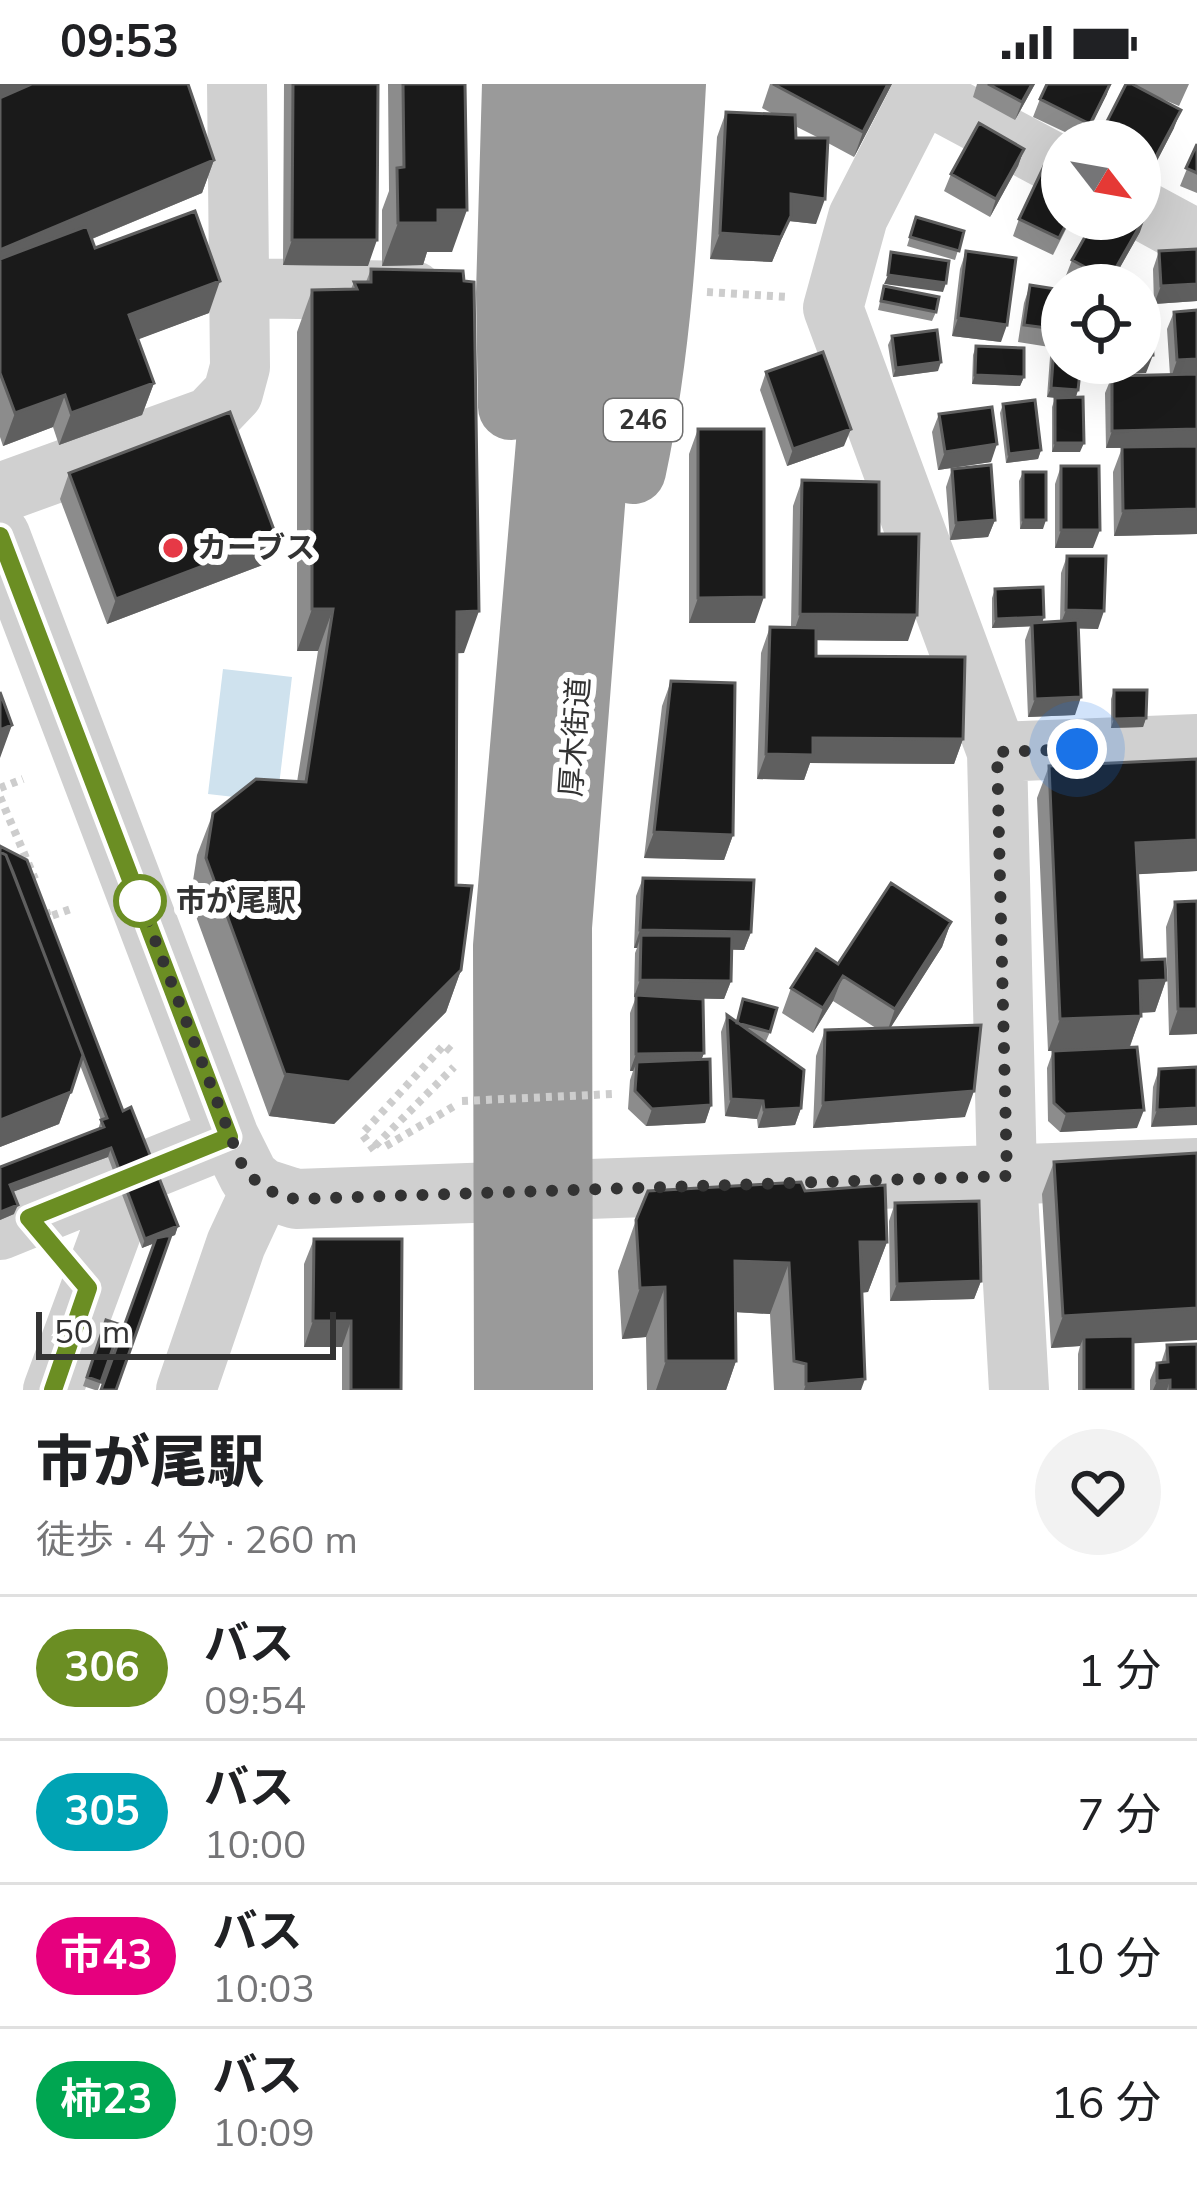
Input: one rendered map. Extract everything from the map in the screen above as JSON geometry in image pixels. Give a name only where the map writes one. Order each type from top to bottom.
[{"type":"highway","name":"246","points":[[515,84],[509,292],[512,482],[526,692]]},
{"type":"highway","name":"厚木街道","points":[[560,1390],[532,1194],[506,946],[551,418],[562,84]]},
{"type":"highway","name":"厚木街道","points":[[507,1390],[532,1194],[574,751],[614,223],[615,84]]},
{"type":"highway","name":"246","points":[[574,751],[642,428],[664,251],[673,84]]},
{"type":"street","points":[[0,493],[210,417],[233,393],[240,367],[237,84]]},
{"type":"street","points":[[1019,1390],[1007,1176],[997,752],[833,308],[858,218],[924,88],[1041,155]]},
{"type":"street","points":[[1161,220],[1197,240]]},
{"type":"street","points":[[240,288],[509,292]]},
{"type":"street","points":[[0,536],[229,1137],[249,1177],[262,1188],[296,1199],[532,1194],[1197,1168]]},
{"type":"street","points":[[997,752],[1197,744]]},
{"type":"street","points":[[88,1288],[15,1224],[229,1137]]},
{"type":"street","points":[[53,1390],[132,1176]]},
{"type":"street","points":[[186,1390],[236,1244],[262,1188]]},
{"type":"path","points":[[688,291],[834,301]]},
{"type":"path","points":[[23,779],[0,792],[4,816],[26,857],[48,917]]},
{"type":"path","points":[[40,927],[48,917],[74,908]]},
{"type":"path","points":[[362,1159],[379,1142],[461,1060],[444,1045],[362,1134],[376,1152],[462,1101],[613,1094]]},
{"type":"water","points":[[223,669],[292,677],[277,802],[208,794]]},
{"type":"building","points":[[32,84],[188,84],[214,160],[0,250],[0,98]]},
{"type":"building","points":[[293,84],[378,84],[377,240],[292,240]]},
{"type":"building","points":[[403,84],[465,84],[467,210],[438,210],[438,223],[398,223],[397,168],[404,167]]},
{"type":"building","points":[[773,84],[888,84],[863,132]]},
{"type":"building","points":[[988,84],[1032,84],[1022,102]]},
{"type":"building","points":[[1047,84],[1110,84],[1092,120],[1082,120],[1040,99]]},
{"type":"building","points":[[1126,84],[1181,110],[1161,147],[1161,120],[1108,120]]},
{"type":"building","points":[[726,112],[795,115],[796,138],[828,138],[825,199],[791,194],[791,216],[781,237],[720,233]]},
{"type":"building","points":[[979,123],[1024,149],[996,199],[951,174]]},
{"type":"building","points":[[1197,144],[1197,173],[1186,168]]},
{"type":"building","points":[[1041,172],[1041,229],[1019,219]]},
{"type":"building","points":[[195,211],[220,281],[129,315],[154,383],[71,413],[65,395],[15,413],[0,373],[0,259],[87,226],[95,248]]},
{"type":"building","points":[[916,217],[964,231],[959,251],[910,237]]},
{"type":"building","points":[[1083,240],[1132,240],[1118,264],[1072,260]]},
{"type":"building","points":[[1197,249],[1197,284],[1161,286],[1159,251]]},
{"type":"building","points":[[966,251],[1016,258],[1007,325],[958,318]]},
{"type":"building","points":[[891,252],[949,261],[946,283],[888,275]]},
{"type":"building","points":[[371,269],[463,271],[464,281],[474,282],[479,611],[457,612],[456,885],[472,886],[461,970],[349,1082],[285,1074],[206,858],[213,813],[256,779],[306,782],[333,609],[312,609],[312,290],[357,289],[354,282],[371,282]]},
{"type":"building","points":[[1030,285],[1041,287],[1041,327],[1024,325]]},
{"type":"building","points":[[884,286],[939,297],[936,312],[881,301]]},
{"type":"building","points":[[1197,310],[1197,359],[1177,360],[1174,312]]},
{"type":"building","points":[[937,330],[941,362],[896,368],[892,336]]},
{"type":"building","points":[[976,346],[1024,348],[1024,377],[975,375]]},
{"type":"building","points":[[823,352],[851,429],[793,449],[766,372]]},
{"type":"building","points":[[1197,374],[1197,429],[1112,431],[1112,384],[1161,384],[1161,375]]},
{"type":"building","points":[[1051,384],[1079,384],[1078,390],[1051,388]]},
{"type":"building","points":[[1083,397],[1084,443],[1055,443],[1055,398]]},
{"type":"building","points":[[1035,400],[1041,450],[1009,454],[1003,404]]},
{"type":"building","points":[[992,407],[997,444],[945,452],[939,414]]},
{"type":"building","points":[[230,412],[277,538],[116,599],[69,473]]},
{"type":"building","points":[[698,429],[764,429],[764,597],[698,598]]},
{"type":"building","points":[[1197,446],[1197,509],[1123,511],[1122,447]]},
{"type":"building","points":[[991,465],[995,520],[956,523],[952,469]]},
{"type":"building","points":[[1061,466],[1099,466],[1100,530],[1061,530]]},
{"type":"building","points":[[1023,472],[1046,472],[1046,520],[1023,520]]},
{"type":"building","points":[[802,480],[879,482],[879,534],[919,534],[917,615],[800,614]]},
{"type":"building","points":[[1067,556],[1106,556],[1104,611],[1066,610]]},
{"type":"building","points":[[1043,587],[1044,617],[996,619],[995,589]]},
{"type":"building","points":[[1078,620],[1081,697],[1035,699],[1032,623]]},
{"type":"building","points":[[770,627],[816,628],[816,656],[965,657],[963,739],[813,738],[813,755],[766,754]]},
{"type":"building","points":[[671,681],[735,683],[733,835],[654,832]]},
{"type":"building","points":[[1114,690],[1147,690],[1146,718],[1114,719]]},
{"type":"building","points":[[0,692],[12,725],[0,730]]},
{"type":"building","points":[[1197,759],[1197,840],[1136,843],[1142,960],[1165,959],[1166,980],[1140,981],[1141,1016],[1060,1019],[1049,766]]},
{"type":"building","points":[[0,846],[27,860],[123,1111],[131,1107],[178,1226],[145,1239],[111,1148],[10,1185],[18,1205],[0,1212],[0,1167],[104,1127],[101,1120],[107,1118]]},
{"type":"building","points":[[0,852],[6,855],[83,1055],[71,1092],[0,1120]]},
{"type":"building","points":[[643,878],[754,880],[751,932],[640,930]]},
{"type":"building","points":[[891,883],[951,922],[895,1009],[843,976],[823,1008],[791,988],[816,949],[838,964]]},
{"type":"building","points":[[1197,901],[1197,1009],[1178,1009],[1175,902]]},
{"type":"building","points":[[641,935],[732,936],[731,981],[640,980]]},
{"type":"building","points":[[636,995],[703,999],[704,1053],[636,1054]]},
{"type":"building","points":[[743,999],[777,1008],[770,1032],[737,1023]]},
{"type":"building","points":[[727,1015],[804,1070],[801,1108],[764,1110],[763,1101],[731,1099]]},
{"type":"building","points":[[981,1025],[974,1091],[823,1103],[825,1030]]},
{"type":"building","points":[[1137,1047],[1144,1110],[1066,1114],[1054,1103],[1053,1051]]},
{"type":"building","points":[[710,1059],[711,1105],[652,1109],[635,1091],[637,1062]]},
{"type":"building","points":[[1197,1067],[1197,1108],[1157,1110],[1159,1069]]},
{"type":"building","points":[[1197,1153],[1197,1308],[1063,1316],[1054,1162]]},
{"type":"building","points":[[801,1182],[805,1191],[885,1185],[887,1242],[860,1242],[865,1379],[806,1384],[806,1364],[794,1361],[789,1263],[735,1261],[736,1361],[666,1361],[665,1287],[640,1288],[636,1220],[648,1191]]},
{"type":"building","points":[[979,1201],[981,1281],[897,1284],[895,1203]]},
{"type":"building","points":[[171,1235],[116,1390],[101,1390],[156,1238]]},
{"type":"building","points":[[314,1239],[402,1239],[401,1390],[351,1390],[351,1321],[313,1321]]},
{"type":"building","points":[[106,1320],[121,1325],[101,1382],[87,1377]]},
{"type":"building","points":[[1133,1336],[1133,1390],[1084,1390],[1084,1337]]},
{"type":"building","points":[[1197,1344],[1197,1390],[1170,1390],[1170,1380],[1157,1381],[1157,1363],[1168,1362],[1167,1345]]},
{"type":"bus line","name":"306","points":[[0,536],[229,1137],[29,1218],[88,1288],[53,1390]]},
{"type":"place","name":"カーブス","points":[[173,548]]},
{"type":"place","name":"市が尾駅","points":[[140,901]]},
{"type":"route","points":[[140,901],[240,1161],[249,1177],[280,1196],[558,1193],[1007,1176],[997,752],[1077,749]]}]
